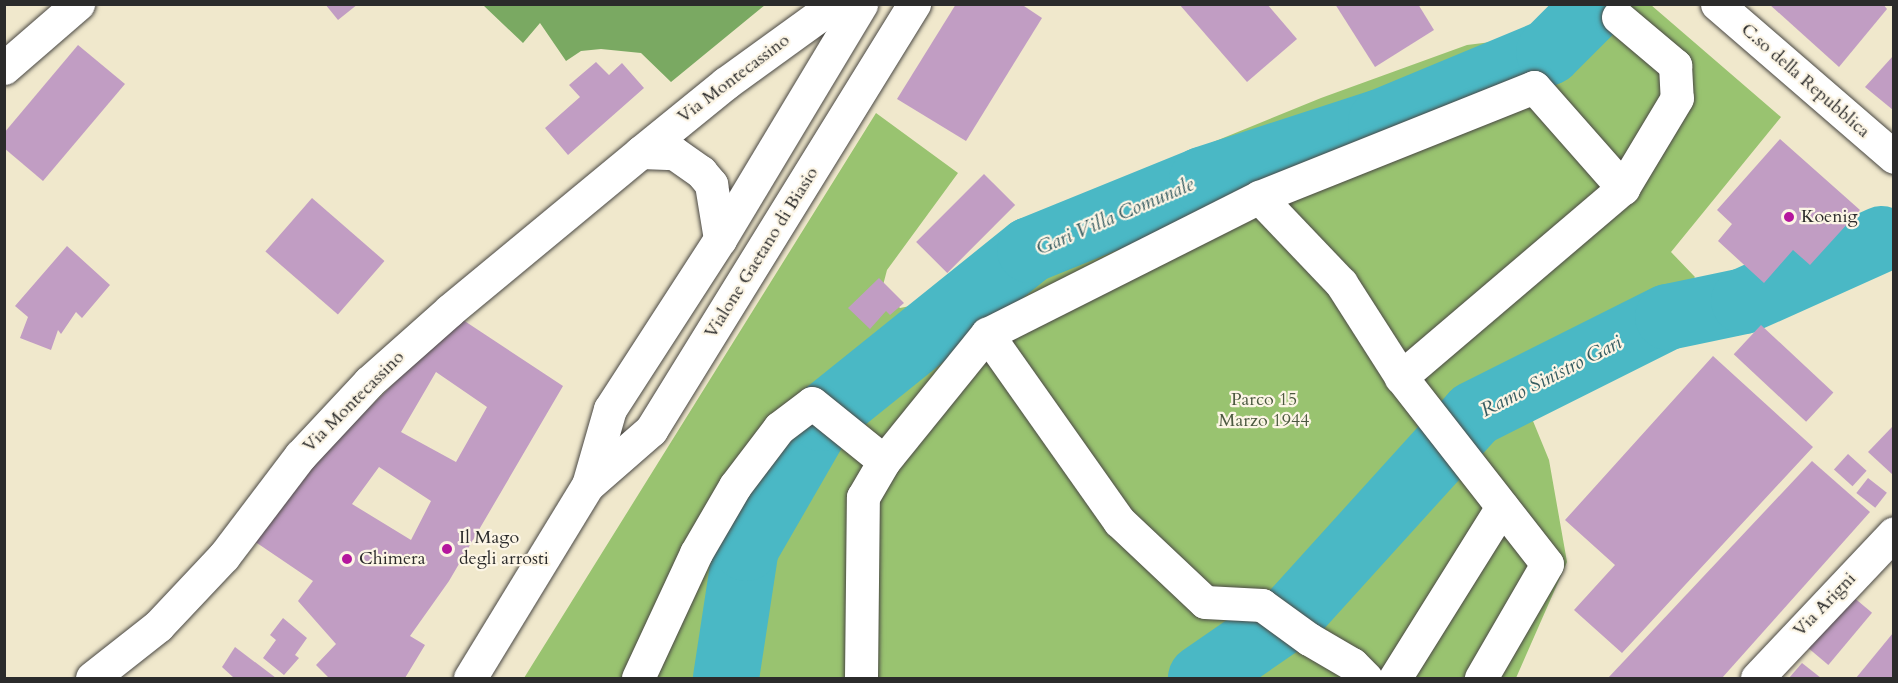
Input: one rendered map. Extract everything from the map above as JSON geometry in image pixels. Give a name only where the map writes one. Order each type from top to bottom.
[{"type":"street","points":[[4,68],[78,4]]},
{"type":"street","name":"Vialone Gaetano di Biasio","points":[[588,485],[651,430],[884,58],[914,4]]},
{"type":"street","name":"C.so della Repubblica","points":[[1717,4],[1893,156]]},
{"type":"street","points":[[844,10],[884,58]]},
{"type":"street","name":"Vialone Gaetano di Biasio","points":[[470,678],[588,485],[610,409],[720,239],[844,10]]},
{"type":"street","name":"Via Montecassino","points":[[92,678],[158,626],[215,565],[300,456],[369,382],[450,310],[726,83],[844,10]]},
{"type":"street","points":[[1401,377],[1623,189],[1677,98],[1675,65],[1618,18]]},
{"type":"street","points":[[861,678],[863,497],[884,461],[987,334],[1259,197],[1534,87],[1623,189]]},
{"type":"street","points":[[641,152],[674,153],[701,171],[711,184],[720,239]]},
{"type":"street","points":[[1259,197],[1341,283],[1401,377],[1547,564],[1480,678]]},
{"type":"street","points":[[987,334],[1119,521],[1205,602],[1262,605],[1309,639],[1352,664],[1366,678]]},
{"type":"street","points":[[638,678],[696,553],[735,486],[779,429],[812,403],[884,461]]},
{"type":"street","points":[[1395,678],[1502,507]]},
{"type":"street","name":"Via Arigni","points":[[1757,678],[1893,533]]},
{"type":"green space","points":[[483,5],[765,5],[671,82],[641,53],[601,49],[581,51],[566,61],[540,23],[523,43]]},
{"type":"green space","name":"Parco 15 Marzo 1944","points":[[1578,5],[1651,5],[1781,117],[1671,252],[1695,277],[1636,349],[1533,421],[1549,460],[1567,562],[1516,678],[524,678],[876,113],[958,173],[887,270],[882,289],[900,308],[940,300],[1025,219],[1321,98],[1467,45],[1515,39]]},
{"type":"building","points":[[325,4],[358,4],[338,20]]},
{"type":"building","points":[[956,4],[1021,4],[1042,18],[966,141],[897,99]]},
{"type":"building","points":[[1179,4],[1267,4],[1297,39],[1247,82]]},
{"type":"building","points":[[1335,4],[1418,4],[1434,30],[1375,67]]},
{"type":"building","points":[[1769,4],[1883,4],[1887,9],[1839,67]]},
{"type":"building","points":[[78,45],[125,84],[43,181],[4,148],[4,133]]},
{"type":"building","points":[[1893,56],[1893,110],[1865,87]]},
{"type":"building","points":[[596,62],[609,75],[622,63],[644,88],[568,155],[545,128],[580,97],[569,85]]},
{"type":"building","name":"Koenig","points":[[1780,139],[1860,210],[1810,265],[1793,250],[1764,283],[1718,241],[1732,224],[1717,210]]},
{"type":"building","points":[[984,174],[1015,205],[947,273],[916,242]]},
{"type":"building","points":[[312,198],[384,261],[338,315],[265,252]]},
{"type":"building","points":[[67,246],[110,285],[82,318],[76,312],[61,334],[58,330],[51,350],[20,338],[28,317],[15,306]]},
{"type":"building","points":[[879,278],[904,303],[890,315],[886,311],[870,329],[848,308]]},
{"type":"building","points":[[460,318],[563,386],[449,581],[410,636],[425,645],[405,678],[329,678],[316,665],[336,644],[298,601],[313,581],[248,537],[295,481]],"holes":[[[436,372],[487,407],[456,462],[401,432]],[[379,467],[431,501],[411,540],[352,504]]]},
{"type":"building","points":[[1761,325],[1833,393],[1806,422],[1734,354]]},
{"type":"building","points":[[1713,356],[1813,447],[1622,653],[1574,610],[1615,565],[1565,520]]},
{"type":"building","points":[[1893,426],[1893,475],[1868,452]]},
{"type":"building","points":[[1848,454],[1867,471],[1853,486],[1834,470]]},
{"type":"building","points":[[1812,461],[1870,512],[1722,678],[1608,678]]},
{"type":"building","points":[[1868,478],[1887,493],[1875,508],[1856,493]]},
{"type":"building","points":[[1846,591],[1872,613],[1828,665],[1802,643]]},
{"type":"building","points":[[283,618],[307,638],[295,655],[299,658],[284,675],[263,658],[276,640],[270,635]]},
{"type":"building","points":[[1893,633],[1893,678],[1856,678]]},
{"type":"building","points":[[235,647],[276,678],[234,678],[222,667]]},
{"type":"building","points":[[1802,663],[1821,678],[1789,678]]},
{"type":"waterway","name":"Gari Villa Comunale","points":[[726,678],[746,548],[821,418],[1030,250],[1202,180],[1381,122],[1549,52],[1597,4]]},
{"type":"waterway","name":"Ramo Sinistro Gari","points":[[1201,678],[1292,615],[1474,414],[1668,317],[1744,301],[1882,239]]},
{"type":"place","name":"Koenig","points":[[1789,217]]},
{"type":"place","name":"Il Mago degli arrosti","points":[[447,549]]},
{"type":"place","name":"Chimera","points":[[347,559]]}]
